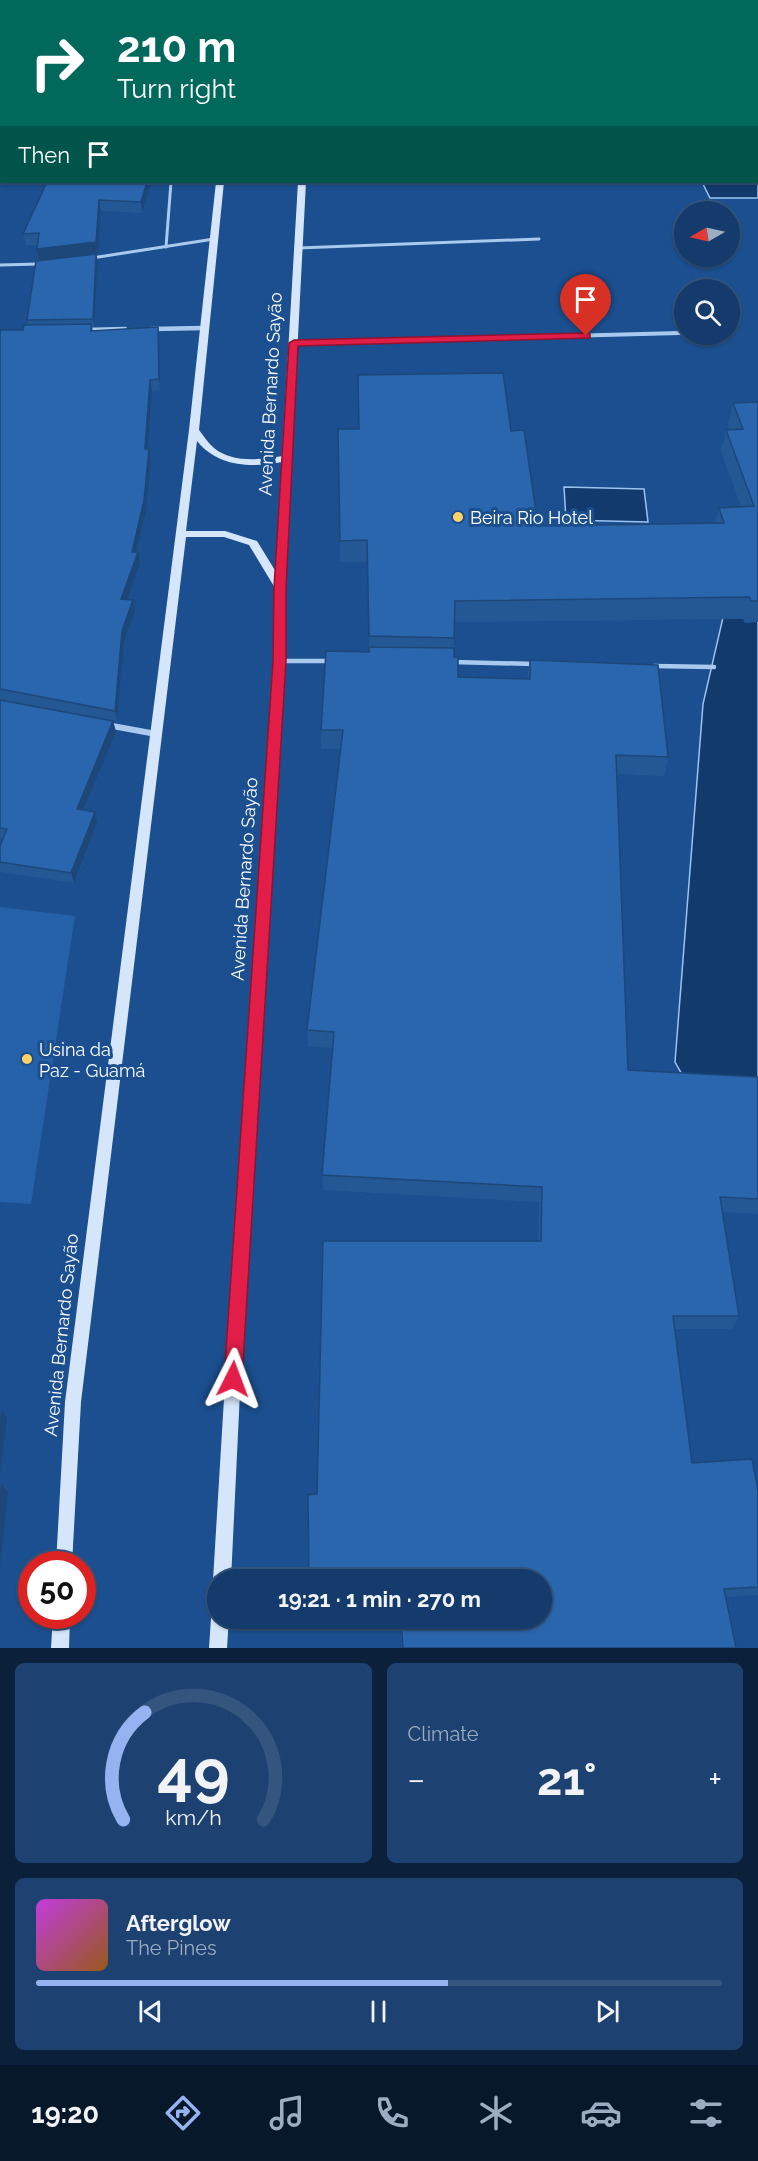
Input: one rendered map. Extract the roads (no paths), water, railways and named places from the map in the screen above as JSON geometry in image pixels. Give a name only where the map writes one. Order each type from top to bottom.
[{"type":"main road","name":"Avenida Bernardo Sayão","points":[[65,1551],[72,1402],[194,430],[220,183]]},
{"type":"main road","name":"Avenida Bernardo Sayão","points":[[223,1569],[239,1267],[279,661],[280,588],[302,183]]},
{"type":"main road","points":[[194,430],[210,450],[232,459],[260,462],[288,458]]},
{"type":"main road","points":[[180,534],[225,534],[253,543],[280,588]]},
{"type":"main road","points":[[60,1648],[61,1629]]},
{"type":"main road","points":[[218,1648],[219,1629]]},
{"type":"street","points":[[147,329],[204,328]]},
{"type":"street","points":[[79,330],[135,329]]},
{"type":"street","points":[[100,724],[156,734]]},
{"type":"lane","points":[[166,247],[171,183]]},
{"type":"lane","points":[[88,259],[214,239]]},
{"type":"lane","points":[[298,248],[538,239]]},
{"type":"lane","points":[[0,266],[44,264]]},
{"type":"lane","points":[[294,343],[674,333]]},
{"type":"lane","points":[[279,661],[333,661]]},
{"type":"lane","points":[[446,662],[539,664]]},
{"type":"lane","points":[[644,666],[714,668]]},
{"type":"place","name":"Beira Rio Hotel","points":[[458,517]]},
{"type":"place","name":"Usina da Paz - Guamá","points":[[27,1059]]}]
